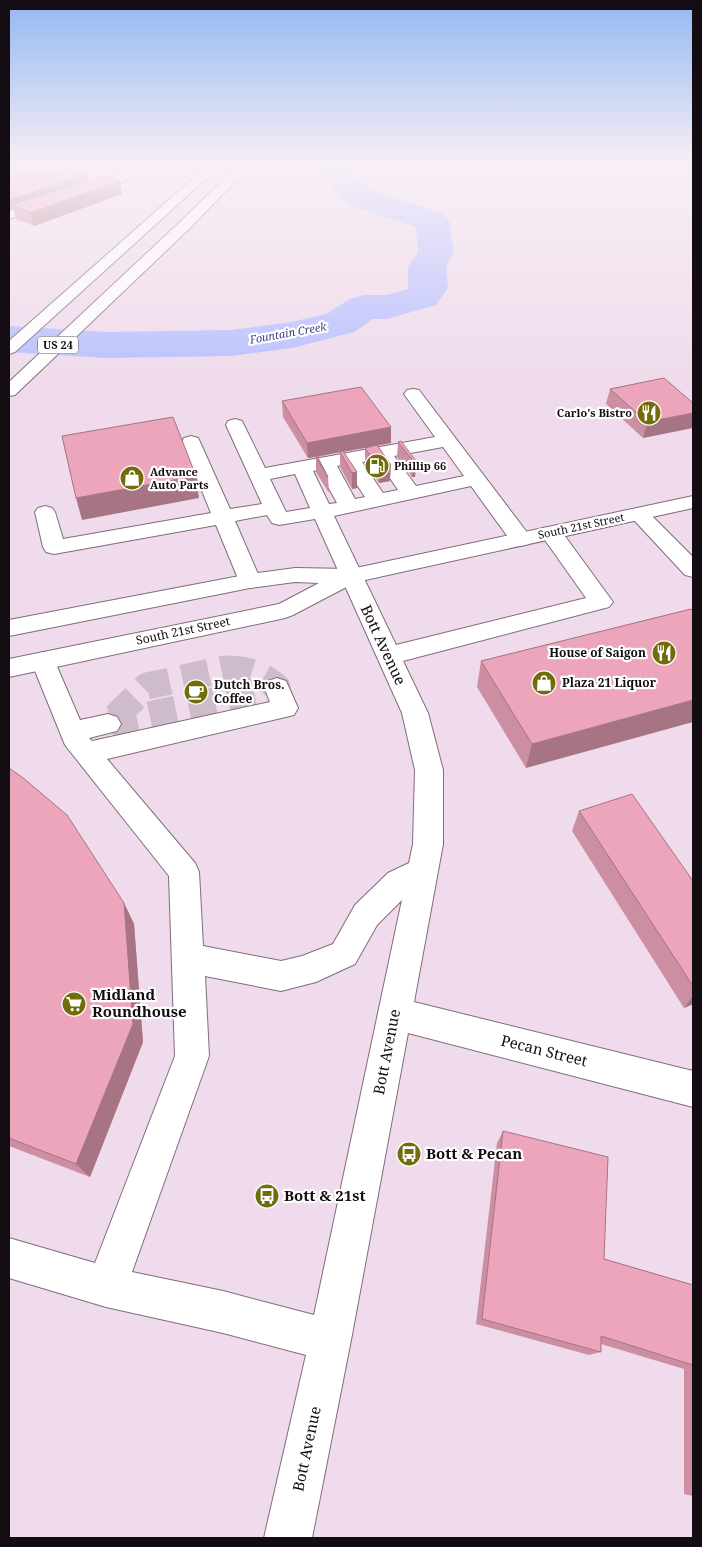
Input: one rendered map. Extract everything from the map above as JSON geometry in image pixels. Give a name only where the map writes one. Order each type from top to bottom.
[{"type":"main road","name":"US 24","points":[[9,349],[132,239]]},
{"type":"main road","name":"US 24","points":[[9,391],[171,239]]},
{"type":"main road","points":[[413,394],[521,539]]},
{"type":"main road","points":[[235,425],[279,519],[322,512],[410,493],[427,477],[477,479]]},
{"type":"main road","points":[[258,475],[449,440]]},
{"type":"main road","points":[[191,442],[250,581]]},
{"type":"main road","points":[[408,448],[427,477]]},
{"type":"main road","points":[[382,453],[410,493]]},
{"type":"main road","points":[[350,459],[377,500]]},
{"type":"main road","points":[[325,463],[349,506]]},
{"type":"main road","name":"Bott Avenue","points":[[288,1538],[330,1340],[428,844],[429,770],[415,713],[302,467]]},
{"type":"main road","name":"South 21st Street","points":[[9,628],[250,581],[295,575],[351,576],[693,502]]},
{"type":"main road","points":[[45,512],[54,547],[274,508]]},
{"type":"main road","points":[[639,514],[693,570]]},
{"type":"main road","points":[[388,656],[601,602],[551,533]]},
{"type":"main road","name":"South 21st Street","points":[[9,668],[284,610],[351,576]]},
{"type":"main road","points":[[43,660],[79,743],[184,872],[192,1056],[106,1286]]},
{"type":"main road","points":[[79,743],[285,708],[277,687]]},
{"type":"main road","points":[[79,743],[108,724]]},
{"type":"main road","points":[[188,958],[281,976],[304,972],[344,954],[366,915],[399,882],[422,871]]},
{"type":"main road","name":"Pecan Street","points":[[394,1013],[693,1089]]},
{"type":"main road","points":[[9,1258],[106,1286],[223,1312],[330,1340]]},
{"type":"building","points":[[664,378],[693,403],[693,413],[647,422],[610,389]]},
{"type":"building","points":[[361,387],[391,427],[307,443],[282,401]]},
{"type":"building","name":"Advance Auto Parts","points":[[173,417],[196,476],[76,498],[62,436]]},
{"type":"building","points":[[401,441],[416,461],[413,461],[398,442]]},
{"type":"building","points":[[377,445],[391,465],[379,468],[365,448]]},
{"type":"building","points":[[343,451],[357,472],[352,473],[340,452]]},
{"type":"building","points":[[317,456],[328,477],[316,457]]},
{"type":"building","points":[[691,609],[693,612],[693,700],[532,744],[481,661]]},
{"type":"building","name":"Midland Roundhouse","points":[[9,768],[67,815],[124,903],[133,1024],[76,1164],[9,1138]]},
{"type":"building","points":[[632,794],[693,881],[693,986],[579,811]]},
{"type":"building","points":[[503,1131],[608,1157],[604,1259],[693,1285],[693,1365],[601,1336],[601,1352],[482,1319]]},
{"type":"waterway","name":"Fountain Creek","points":[[9,339],[106,345],[231,343],[292,335],[340,323],[364,307],[387,307],[422,297],[429,288],[427,267],[436,252],[434,239]]},
{"type":"tunnel","points":[[225,669],[253,673],[265,678],[277,687],[108,724],[147,686],[225,669]]},
{"type":"place","name":"Carlo's Bistro","points":[[649,413]]},
{"type":"place","name":"Phillip 66","points":[[377,466]]},
{"type":"place","name":"Advance Auto Parts","points":[[132,478]]},
{"type":"place","name":"House of Saigon","points":[[664,653]]},
{"type":"place","name":"Plaza 21 Liquor","points":[[544,683]]},
{"type":"place","name":"Dutch Bros. Coffee","points":[[196,692]]},
{"type":"place","name":"Midland Roundhouse","points":[[74,1004]]},
{"type":"place","name":"Bott & Pecan","points":[[409,1154]]},
{"type":"place","name":"Bott & 21st","points":[[267,1196]]}]
